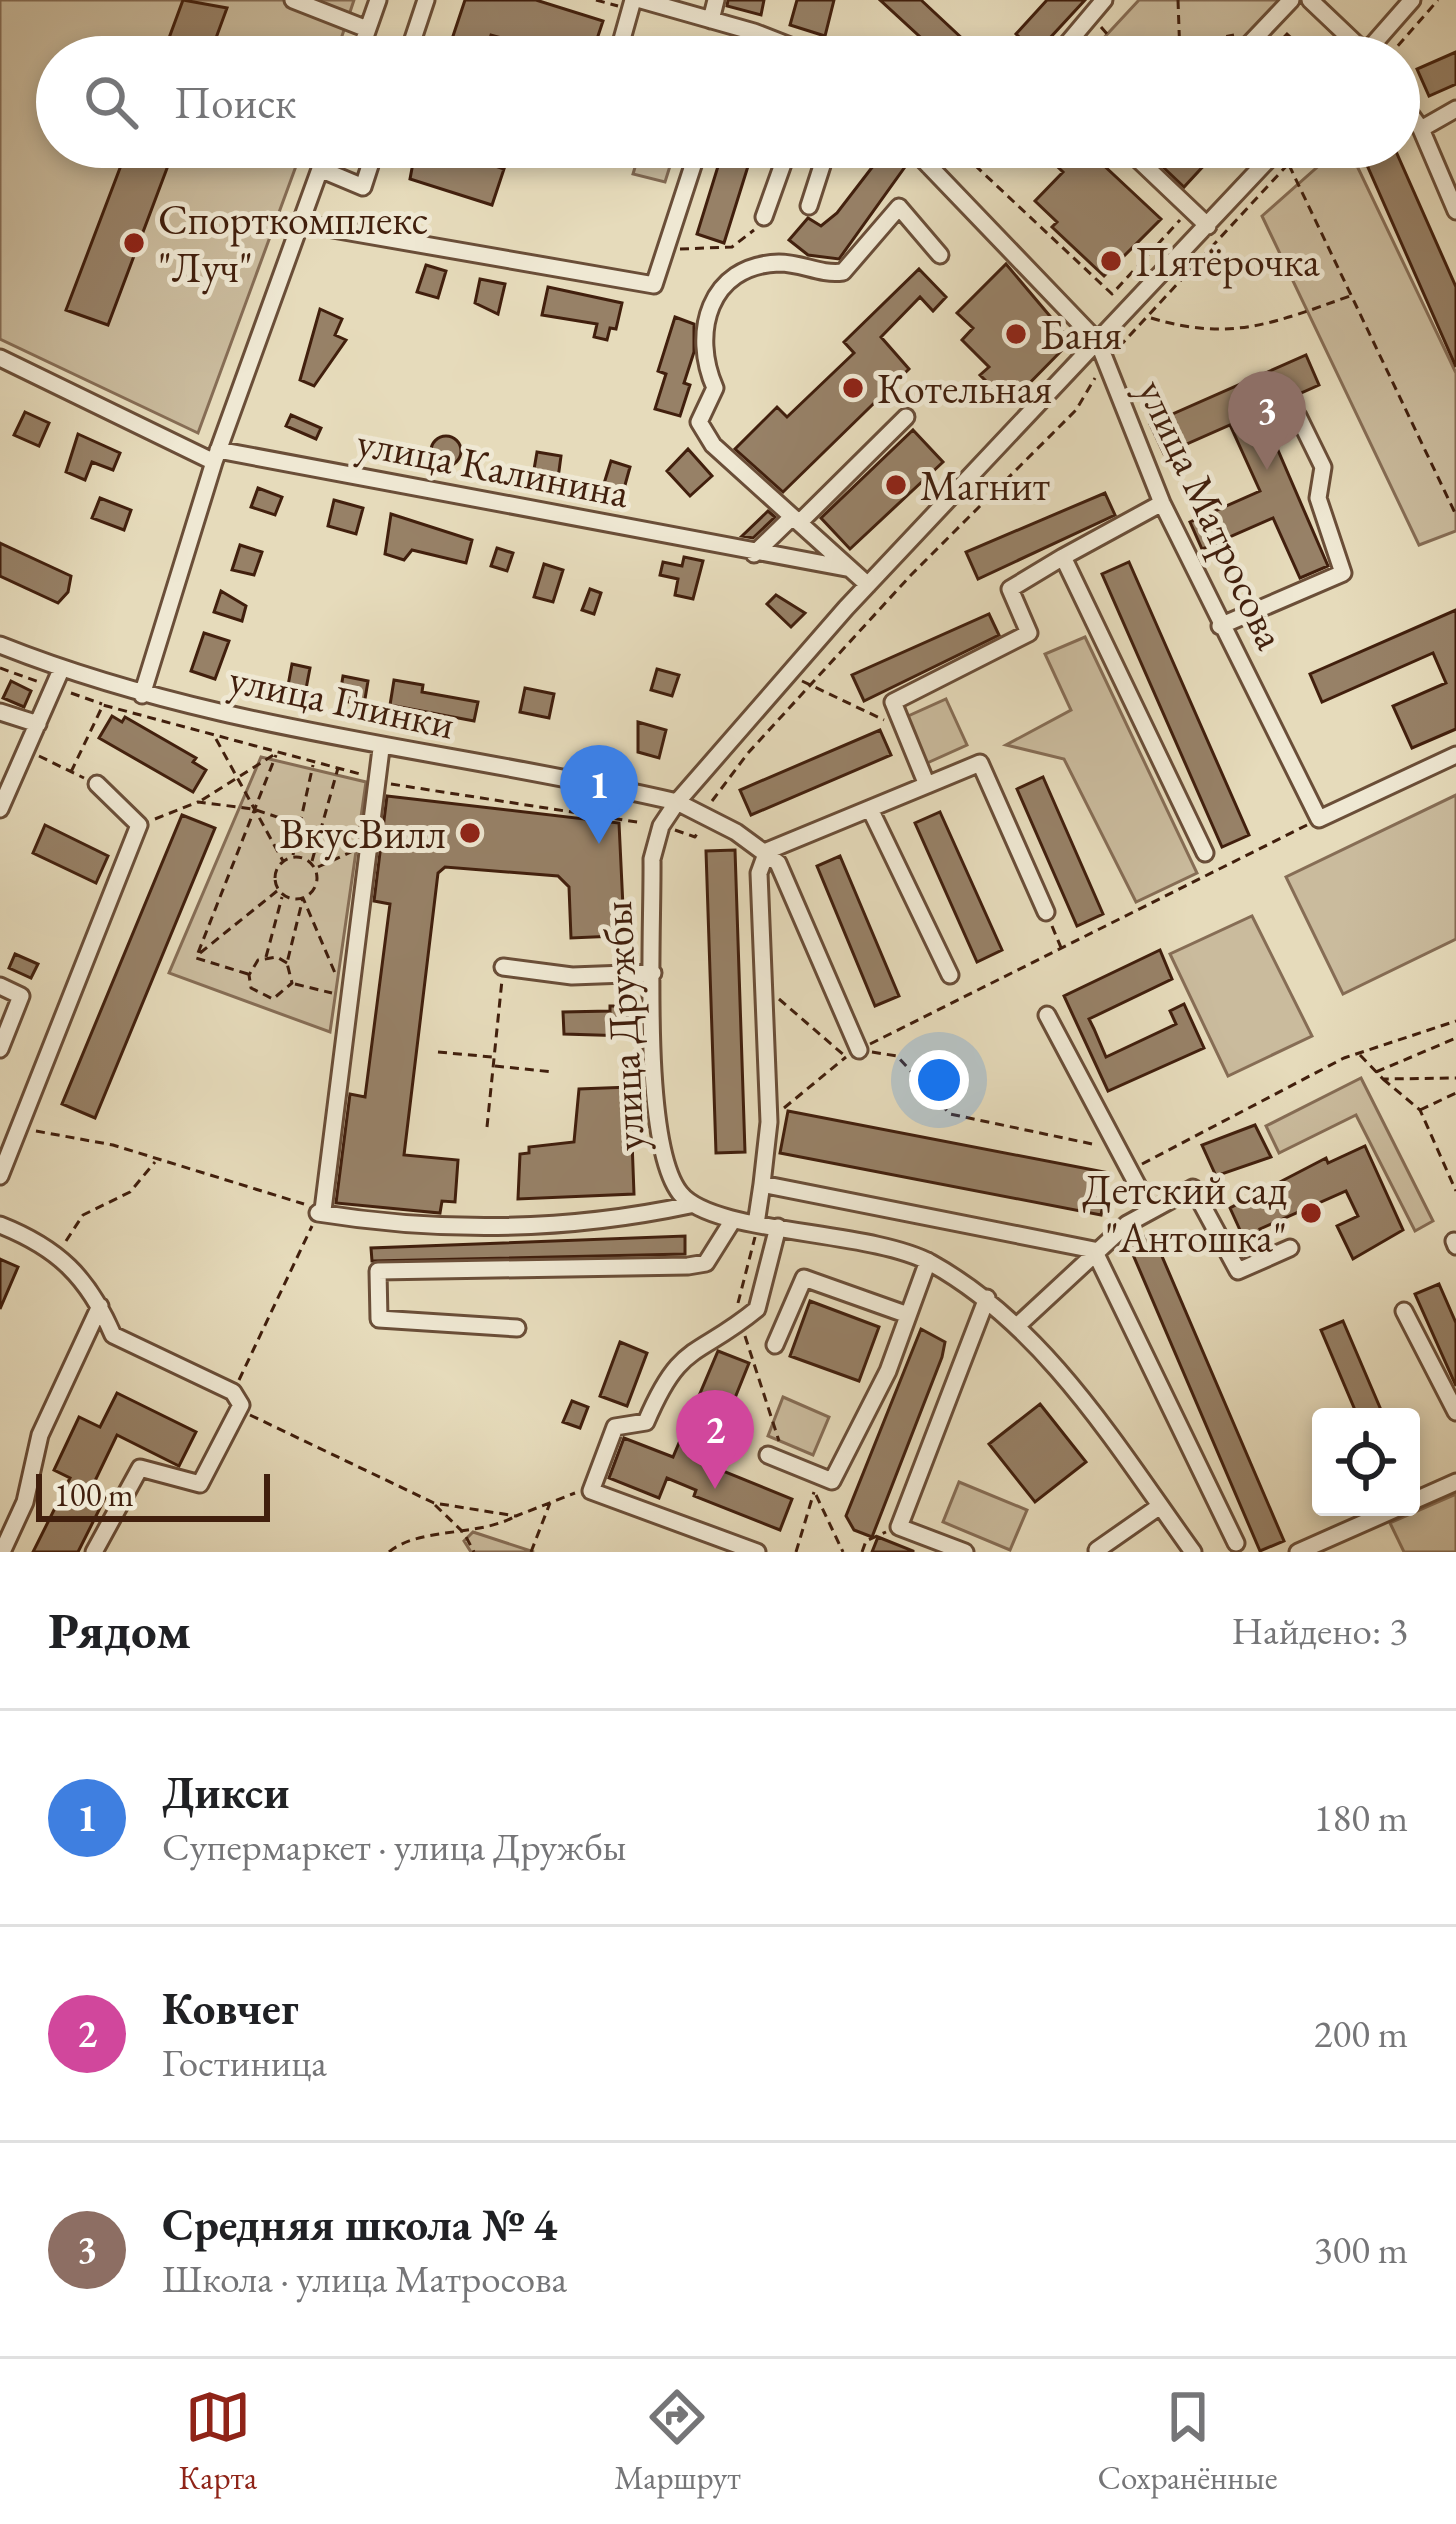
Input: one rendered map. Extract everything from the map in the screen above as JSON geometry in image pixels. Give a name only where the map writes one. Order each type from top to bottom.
[{"type":"street","points":[[292,0],[367,29]]},
{"type":"street","points":[[365,36],[378,0]]},
{"type":"street","points":[[414,36],[426,0]]},
{"type":"street","points":[[711,20],[716,0]]},
{"type":"street","points":[[1074,36],[1104,0]]},
{"type":"street","points":[[1258,36],[1291,0]]},
{"type":"street","points":[[1310,0],[1347,36]]},
{"type":"street","points":[[627,36],[644,1],[757,36]]},
{"type":"street","points":[[1382,36],[1411,1]]},
{"type":"street","points":[[1456,109],[1420,129],[1456,211]]},
{"type":"street","points":[[142,695],[216,456],[304,224],[320,169],[363,187],[369,168]]},
{"type":"street","points":[[304,224],[655,285],[692,168]]},
{"type":"street","points":[[764,217],[782,168]]},
{"type":"street","points":[[809,206],[821,168]]},
{"type":"street","name":"улица Матросова","points":[[930,168],[1098,342],[1162,503],[1319,819]]},
{"type":"street","points":[[1147,168],[1208,226]]},
{"type":"street","name":"улица Дружбы","points":[[690,1204],[666,1170],[660,1146],[652,860],[662,826],[791,668],[1262,168]]},
{"type":"street","points":[[868,585],[713,445],[699,422],[716,388],[702,338],[709,303],[751,270],[777,263],[820,275],[843,272],[899,207],[940,255]]},
{"type":"street","name":"улица Калинина","points":[[0,358],[216,456],[847,568]]},
{"type":"street","points":[[1220,626],[1343,573],[1318,498],[1323,467],[1298,416]]},
{"type":"street","points":[[754,554],[906,417]]},
{"type":"street","points":[[927,785],[893,701],[1029,633],[1010,589],[1162,503]]},
{"type":"street","points":[[1063,556],[1205,853]]},
{"type":"street","name":"улица Глинки","points":[[0,645],[142,695],[381,748],[677,802],[767,850]]},
{"type":"street","points":[[0,809],[61,670]]},
{"type":"street","points":[[0,712],[38,724]]},
{"type":"street","points":[[381,748],[321,1211],[416,1228],[619,1220],[690,1204],[733,1220],[849,1235],[928,1262],[987,1298],[1017,1326],[1096,1419],[1193,1552]]},
{"type":"street","points":[[1319,819],[1456,755]]},
{"type":"street","points":[[767,850],[980,764],[1046,912]]},
{"type":"street","points":[[0,1176],[139,825],[97,784]]},
{"type":"street","points":[[870,809],[950,976]]},
{"type":"street","points":[[756,1224],[769,1122],[760,873],[767,850]]},
{"type":"street","points":[[767,850],[778,863],[853,1054]]},
{"type":"street","points":[[503,967],[572,976],[653,973]]},
{"type":"street","points":[[0,986],[21,996],[0,1049]]},
{"type":"street","points":[[1047,1015],[1150,1209]]},
{"type":"street","points":[[762,1184],[1094,1250]]},
{"type":"street","points":[[1017,1326],[1094,1250],[1150,1209],[1192,1188],[1238,1271],[1291,1249]]},
{"type":"street","points":[[518,1328],[379,1319],[378,1271],[688,1266],[706,1263],[733,1220]]},
{"type":"street","points":[[0,1225],[58,1253],[100,1306],[112,1335],[236,1401],[200,1484],[140,1468],[94,1552]]},
{"type":"street","points":[[757,1552],[591,1491],[616,1427],[646,1422],[666,1376],[684,1355],[757,1309],[778,1227]]},
{"type":"street","points":[[1094,1250],[1236,1543]]},
{"type":"street","points":[[776,1458],[832,1481],[888,1371],[928,1262]]},
{"type":"street","points":[[775,1346],[804,1278],[908,1315]]},
{"type":"street","points":[[965,1552],[899,1527],[987,1298]]},
{"type":"street","points":[[2,1552],[26,1502],[40,1435],[100,1306]]},
{"type":"street","points":[[1404,1311],[1456,1412]]},
{"type":"street","points":[[1420,1498],[1456,1482]]},
{"type":"street","points":[[1097,1550],[1160,1506]]},
{"type":"street","points":[[1298,1552],[1380,1516]]},
{"type":"path","points":[[1178,0],[1181,36]]},
{"type":"path","points":[[1406,36],[1438,0]]},
{"type":"path","points":[[1091,15],[1108,36]]},
{"type":"path","points":[[1226,36],[1265,28]]},
{"type":"path","points":[[976,168],[1112,293],[1190,210]]},
{"type":"path","points":[[705,816],[748,753],[1076,410],[1105,363],[1284,168]]},
{"type":"path","points":[[1290,168],[1456,514]]},
{"type":"path","points":[[666,250],[732,247],[751,236],[764,217]]},
{"type":"path","points":[[1147,317],[1225,332],[1274,324],[1352,295]]},
{"type":"path","points":[[791,668],[808,688],[903,728]]},
{"type":"path","points":[[215,737],[283,862]]},
{"type":"path","points":[[27,749],[97,784]]},
{"type":"path","points":[[139,825],[198,802],[276,753],[196,958],[249,975],[260,997],[285,994],[292,983],[286,963],[303,898],[314,889],[313,866],[338,767]]},
{"type":"path","points":[[293,857],[314,762]]},
{"type":"path","points":[[198,802],[254,808],[298,827],[366,846]]},
{"type":"path","points":[[769,1122],[808,1083],[853,1054],[1319,819]]},
{"type":"path","points":[[293,857],[313,866],[366,846]]},
{"type":"path","points":[[249,975],[266,957],[280,893],[274,877],[283,862],[293,857]]},
{"type":"path","points":[[198,954],[280,893],[303,898]]},
{"type":"path","points":[[303,898],[346,997]]},
{"type":"path","points":[[1046,912],[1063,952]]},
{"type":"path","points":[[266,957],[286,963]]},
{"type":"path","points":[[487,1127],[503,967]]},
{"type":"path","points":[[292,983],[346,997]]},
{"type":"path","points":[[767,989],[853,1054],[898,1056],[950,1114],[1116,1150]]},
{"type":"path","points":[[1127,1172],[1358,1053],[1456,1022]]},
{"type":"path","points":[[1375,1072],[1456,1038]]},
{"type":"path","points":[[438,1052],[494,1057]]},
{"type":"path","points":[[1358,1053],[1420,1110],[1456,1191]]},
{"type":"path","points":[[493,1065],[553,1072]]},
{"type":"path","points":[[1383,1079],[1456,1078]]},
{"type":"path","points":[[1420,1110],[1455,1095]]},
{"type":"path","points":[[19,1128],[113,1145],[321,1211],[236,1401],[434,1503],[464,1533],[474,1552]]},
{"type":"path","points":[[58,1253],[83,1215],[130,1192],[157,1160]]},
{"type":"path","points":[[756,1224],[737,1308],[776,1458],[815,1493],[843,1552]]},
{"type":"path","points":[[389,1552],[419,1538],[488,1530],[551,1500],[591,1491]]},
{"type":"path","points":[[796,1552],[815,1493]]},
{"type":"path","points":[[531,1552],[551,1500]]},
{"type":"path","points":[[434,1503],[516,1516]]},
{"type":"path","points":[[862,1552],[866,1540],[899,1527]]},
{"type":"shaded area","name":"Спорткомплекс \"Луч\"","points":[[0,0],[354,0],[342,36],[36,36],[36,168],[295,168],[198,433],[0,339]]},
{"type":"shaded area","points":[[1139,0],[1276,0],[1280,4],[1250,36],[1106,36]]},
{"type":"shaded area","points":[[635,168],[669,168],[665,182],[633,174]]},
{"type":"shaded area","points":[[1316,168],[1358,168],[1456,373],[1456,531],[1419,545],[1262,216]]},
{"type":"shaded area","points":[[1085,637],[1197,873],[1136,902],[1064,759],[1006,745],[1071,710],[1045,654]]},
{"type":"shaded area","points":[[946,699],[967,745],[927,763],[906,717]]},
{"type":"shaded area","points":[[261,757],[366,782],[330,1032],[169,973]]},
{"type":"shaded area","points":[[1456,795],[1456,939],[1343,994],[1286,877]]},
{"type":"shaded area","points":[[1252,916],[1312,1036],[1228,1076],[1170,954]]},
{"type":"shaded area","points":[[1361,1078],[1433,1221],[1415,1231],[1356,1115],[1279,1153],[1266,1126]]},
{"type":"shaded area","points":[[783,1397],[829,1417],[813,1455],[768,1436]]},
{"type":"shaded area","points":[[959,1482],[1027,1510],[1010,1550],[943,1522]]},
{"type":"shaded area","points":[[1456,1494],[1456,1552],[1404,1552],[1390,1523],[1420,1516],[1420,1510]]},
{"type":"shaded area","points":[[473,1532],[534,1552],[471,1552],[464,1541]]},
{"type":"building","points":[[183,0],[227,8],[217,36],[170,36]]},
{"type":"building","points":[[465,0],[536,0],[603,21],[598,36],[453,36]]},
{"type":"building","points":[[728,0],[764,0],[761,15],[727,6]]},
{"type":"building","points":[[797,0],[834,0],[825,36],[790,25]]},
{"type":"building","points":[[880,0],[921,0],[960,36],[919,36]]},
{"type":"building","points":[[1047,0],[1085,0],[1052,36],[1016,34]]},
{"type":"building","points":[[1456,52],[1456,84],[1429,96],[1420,68]]},
{"type":"building","points":[[120,168],[167,168],[108,325],[66,310]]},
{"type":"building","points":[[412,168],[504,169],[492,205],[410,179]]},
{"type":"building","points":[[717,168],[747,168],[724,243],[697,234]]},
{"type":"building","points":[[872,168],[904,168],[839,259],[808,255],[789,240],[808,218],[821,226]]},
{"type":"building","points":[[1059,168],[1106,168],[1161,219],[1104,276],[1052,227],[1057,222],[1035,201],[1063,172]]},
{"type":"building","points":[[1164,168],[1202,168],[1184,187]]},
{"type":"building","points":[[1368,168],[1403,168],[1456,287],[1456,367]]},
{"type":"building","name":"Баня","points":[[1006,264],[1071,341],[1009,404],[980,375],[989,367],[962,340],[973,328],[957,313]]},
{"type":"building","points":[[426,265],[446,271],[438,298],[417,292]]},
{"type":"building","name":"Котельная","points":[[919,269],[946,297],[933,311],[920,297],[881,337],[909,369],[783,492],[735,449],[777,407],[787,417],[854,353],[844,342]]},
{"type":"building","points":[[480,279],[505,284],[498,314],[475,303]]},
{"type":"building","points":[[548,287],[622,303],[616,329],[610,328],[607,340],[594,337],[597,324],[542,315]]},
{"type":"building","points":[[320,309],[342,319],[335,335],[346,340],[314,386],[300,380]]},
{"type":"building","points":[[675,317],[694,324],[694,352],[684,383],[690,385],[680,416],[655,409],[666,374],[658,371]]},
{"type":"building","points":[[1306,355],[1319,385],[1261,411],[1328,566],[1300,578],[1273,518],[1202,549],[1190,522],[1260,491],[1230,425],[1164,454],[1150,424]]},
{"type":"building","points":[[25,412],[49,423],[39,446],[14,435]]},
{"type":"building","points":[[291,415],[321,428],[316,439],[286,426]]},
{"type":"building","points":[[913,430],[943,462],[850,549],[821,518]]},
{"type":"building","points":[[78,434],[120,453],[113,470],[92,462],[85,480],[66,472]]},
{"type":"building","points":[[446,436],[461,451],[446,466],[431,451]]},
{"type":"building","points":[[688,449],[712,476],[690,496],[667,471]]},
{"type":"building","points":[[537,452],[561,456],[557,486],[532,481]]},
{"type":"building","points":[[611,461],[630,467],[622,496],[602,490]]},
{"type":"building","points":[[258,488],[282,497],[275,515],[251,507]]},
{"type":"building","points":[[1105,493],[1115,515],[978,579],[966,552]]},
{"type":"building","points":[[100,498],[131,510],[124,530],[92,518]]},
{"type":"building","points":[[334,500],[363,508],[356,534],[328,526]]},
{"type":"building","points":[[768,511],[775,517],[753,538],[742,536]]},
{"type":"building","points":[[391,514],[472,540],[466,563],[412,550],[404,560],[385,554]]},
{"type":"building","points":[[0,543],[71,576],[68,592],[58,603],[0,576]]},
{"type":"building","points":[[240,545],[262,552],[254,575],[232,570]]},
{"type":"building","points":[[497,548],[513,553],[507,571],[491,566]]},
{"type":"building","points":[[684,557],[703,561],[693,599],[675,595],[678,579],[660,575],[663,562],[682,566]]},
{"type":"building","points":[[1129,562],[1249,835],[1222,847],[1102,574]]},
{"type":"building","points":[[544,564],[563,570],[553,602],[534,597]]},
{"type":"building","points":[[590,589],[601,593],[594,614],[582,610]]},
{"type":"building","points":[[221,591],[246,606],[242,621],[214,612]]},
{"type":"building","points":[[776,595],[805,613],[791,627],[767,604]]},
{"type":"building","points":[[1456,610],[1456,729],[1412,748],[1393,706],[1446,683],[1433,653],[1322,702],[1310,674]]},
{"type":"building","points":[[989,614],[999,635],[864,701],[852,675]]},
{"type":"building","points":[[204,633],[229,641],[215,679],[191,671]]},
{"type":"building","points":[[292,664],[310,668],[305,694],[287,691]]},
{"type":"building","points":[[657,669],[679,675],[672,696],[651,690]]},
{"type":"building","points":[[343,676],[368,681],[364,705],[339,700]]},
{"type":"building","points":[[394,680],[423,685],[422,692],[478,702],[474,721],[390,705]]},
{"type":"building","points":[[11,681],[31,691],[24,707],[3,698]]},
{"type":"building","points":[[525,688],[554,694],[549,718],[520,712]]},
{"type":"building","points":[[112,716],[122,722],[125,717],[196,758],[193,762],[206,770],[193,792],[99,738]]},
{"type":"building","points":[[638,722],[666,730],[659,758],[638,752]]},
{"type":"building","points":[[880,730],[891,755],[751,815],[740,790]]},
{"type":"building","points":[[1043,777],[1103,914],[1077,926],[1017,789]]},
{"type":"building","points":[[387,796],[619,823],[624,928],[614,928],[615,936],[571,938],[569,887],[558,876],[445,867],[438,873],[404,1155],[458,1160],[455,1202],[442,1201],[440,1213],[336,1203],[350,1094],[365,1097],[390,904],[374,901]]},
{"type":"building","points":[[940,812],[1002,950],[977,962],[915,823]]},
{"type":"building","points":[[182,815],[215,828],[95,1118],[62,1104]]},
{"type":"building","points":[[45,825],[108,856],[96,883],[33,853]]},
{"type":"building","points":[[735,850],[745,1152],[716,1153],[706,851]]},
{"type":"building","points":[[840,856],[899,996],[875,1006],[817,866]]},
{"type":"building","points":[[1160,950],[1172,979],[1089,1019],[1106,1057],[1176,1024],[1170,1011],[1184,1004],[1204,1048],[1108,1091],[1064,996]]},
{"type":"building","points":[[15,954],[38,964],[31,978],[9,968]]},
{"type":"building","points":[[610,1006],[627,1006],[628,1036],[564,1034],[563,1012],[610,1011]]},
{"type":"building","points":[[630,1087],[634,1194],[518,1199],[520,1154],[529,1153],[529,1147],[574,1142],[579,1089]]},
{"type":"building","points":[[788,1111],[1109,1173],[1101,1215],[780,1153]]},
{"type":"building","points":[[1255,1125],[1271,1157],[1216,1176],[1202,1145]]},
{"type":"building","points":[[1365,1146],[1403,1230],[1353,1259],[1337,1226],[1358,1216],[1346,1191],[1260,1229],[1262,1233],[1245,1241],[1230,1208],[1326,1158],[1328,1163]]},
{"type":"building","points":[[1152,1233],[1284,1541],[1260,1551],[1128,1243]]},
{"type":"building","points":[[685,1236],[685,1254],[372,1261],[371,1248]]},
{"type":"building","points":[[0,1259],[18,1267],[0,1309]]},
{"type":"building","points":[[1439,1284],[1456,1323],[1456,1386],[1415,1294]]},
{"type":"building","points":[[810,1301],[879,1327],[859,1381],[790,1356]]},
{"type":"building","points":[[1343,1321],[1380,1408],[1354,1408],[1321,1330]]},
{"type":"building","points":[[921,1329],[945,1342],[942,1357],[872,1537],[854,1530],[846,1516]]},
{"type":"building","points":[[620,1342],[647,1353],[627,1406],[600,1396]]},
{"type":"building","points":[[718,1351],[749,1363],[708,1465],[792,1499],[780,1530],[694,1496],[696,1490],[667,1478],[659,1498],[609,1478],[624,1438],[673,1457]]},
{"type":"building","points":[[117,1393],[196,1432],[179,1466],[117,1435],[92,1487],[107,1494],[78,1552],[33,1552],[70,1478],[54,1470],[79,1417],[100,1427]]},
{"type":"building","points":[[572,1401],[588,1407],[580,1428],[563,1422]]},
{"type":"building","points":[[1040,1404],[1086,1462],[1035,1502],[989,1444]]},
{"type":"building","points":[[878,1537],[913,1551],[913,1552],[872,1552]]},
{"type":"place","name":"Спорткомплекс \"Луч\"","points":[[134,243]]},
{"type":"place","name":"Пятёрочка","points":[[1111,261]]},
{"type":"place","name":"Баня","points":[[1016,334]]},
{"type":"place","name":"Котельная","points":[[853,388]]},
{"type":"place","name":"Средняя школа № 4","points":[[1267,470]]},
{"type":"place","name":"Магнит","points":[[896,485]]},
{"type":"place","name":"ВкусВилл","points":[[470,833]]},
{"type":"place","name":"Дикси","points":[[599,844]]},
{"type":"place","name":"Детский сад \"Антошка\"","points":[[1311,1213]]},
{"type":"place","name":"Ковчег","points":[[715,1489]]}]
